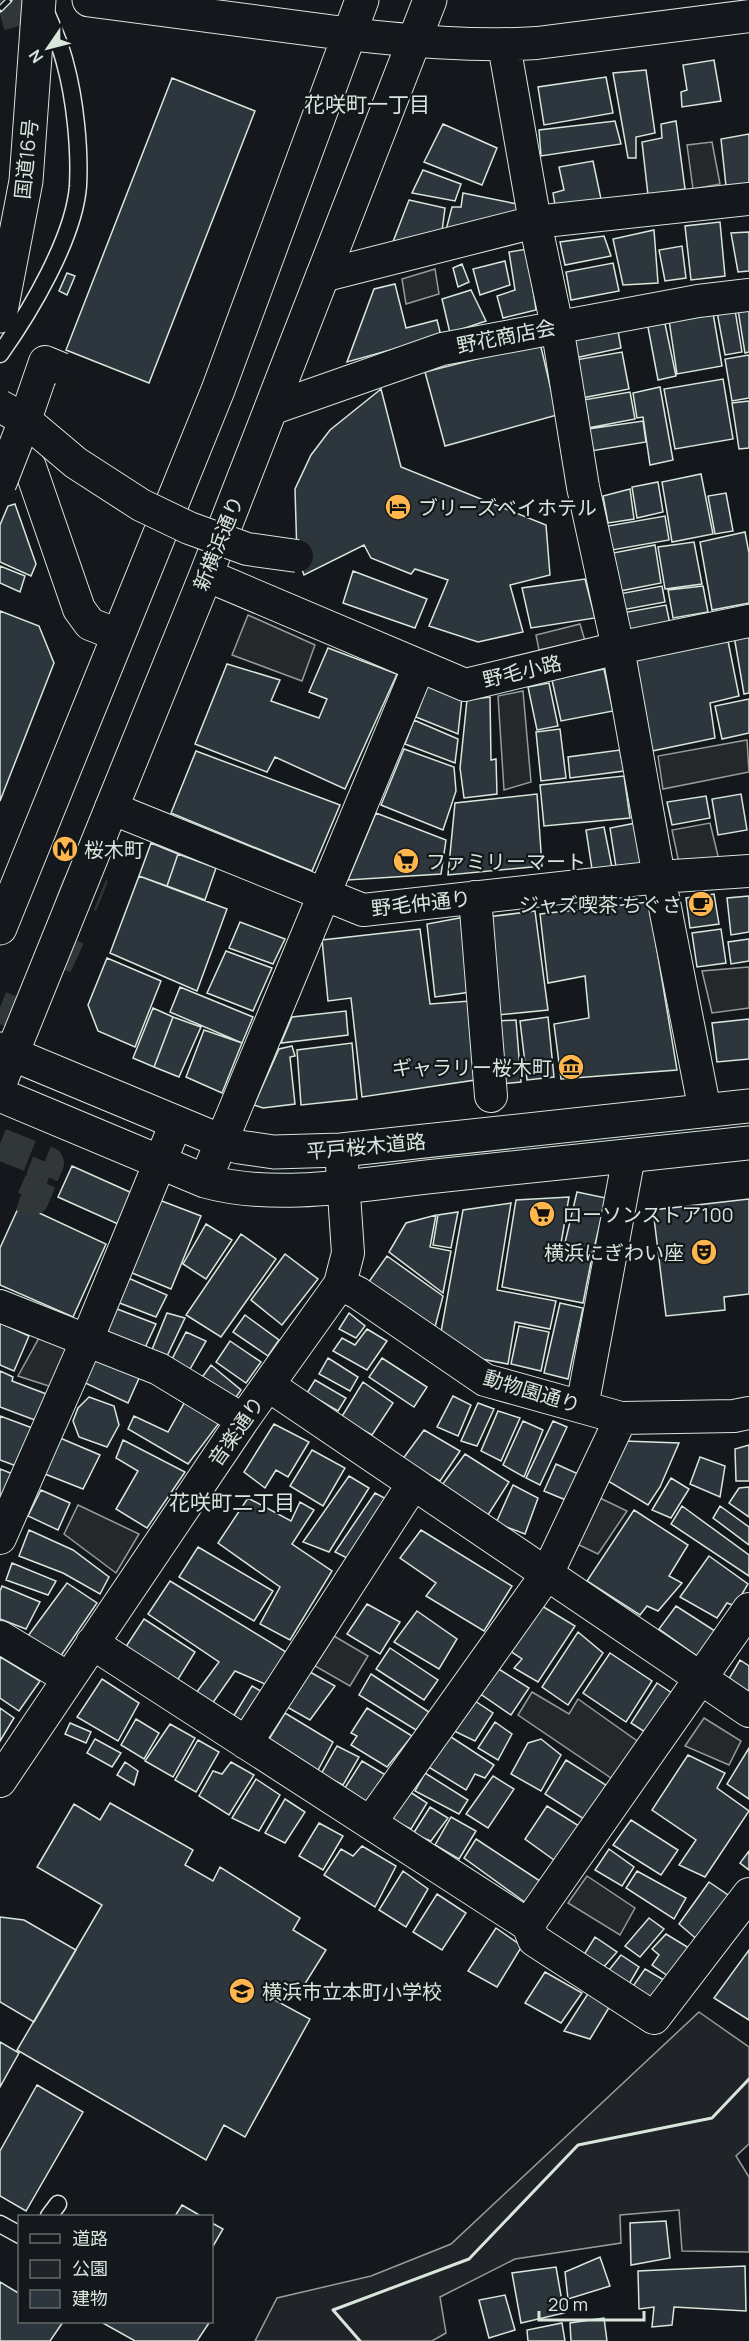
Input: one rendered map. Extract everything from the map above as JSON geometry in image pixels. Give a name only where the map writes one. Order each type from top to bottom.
[{"type":"main road","name":"国道16号","points":[[0,316],[26,181],[40,0]]},
{"type":"main road","points":[[89,0],[348,34]]},
{"type":"main road","points":[[0,928],[218,390],[362,0]]},
{"type":"main road","name":"新横浜通り","points":[[4,1062],[206,575],[430,0]]},
{"type":"main road","name":"平戸桜木道路","points":[[4,1062],[221,1141],[239,1147],[274,1152],[341,1150],[749,1106]]},
{"type":"main road","name":"平戸桜木道路","points":[[0,1095],[205,1181],[225,1187],[269,1190],[344,1186],[749,1143]]},
{"type":"street","points":[[348,34],[413,41],[504,45],[537,43],[749,16]]},
{"type":"street","points":[[504,45],[535,222],[557,326],[584,487],[618,648],[705,1111]]},
{"type":"street","points":[[322,276],[535,222],[749,199]]},
{"type":"street","name":"野花商店会","points":[[271,409],[442,349],[698,301],[749,295]]},
{"type":"street","points":[[0,484],[8,420],[45,362],[62,369]]},
{"type":"street","points":[[8,420],[10,437],[30,467],[79,609],[90,624],[118,635]]},
{"type":"street","points":[[8,420],[141,505],[189,528],[247,549],[297,556]]},
{"type":"street","name":"野毛小路","points":[[206,575],[465,685],[618,648],[749,621]]},
{"type":"street","points":[[205,1181],[419,666]]},
{"type":"street","name":"野毛仲通り","points":[[111,808],[363,910],[660,877],[749,871]]},
{"type":"street","points":[[475,897],[491,1096]]},
{"type":"street","points":[[0,1538],[87,1340],[176,1123]]},
{"type":"street","name":"音楽通り","points":[[0,1781],[243,1419],[340,1284],[348,1253],[341,1150]]},
{"type":"street","points":[[582,1407],[628,1156]]},
{"type":"street","name":"動物園通り","points":[[340,1284],[358,1293],[485,1380],[621,1418],[734,1416],[749,1413]]},
{"type":"street","points":[[0,1306],[159,1369],[243,1419]]},
{"type":"street","points":[[268,1385],[749,1711]]},
{"type":"street","points":[[370,1823],[547,1575],[621,1418]]},
{"type":"street","points":[[246,1743],[413,1484]]},
{"type":"street","points":[[528,1925],[749,1609]]},
{"type":"street","points":[[0,1637],[68,1678]]},
{"type":"street","points":[[92,1643],[528,1925],[534,1940],[654,2018],[749,1894]]},
{"type":"lane","points":[[0,354],[21,325],[53,262],[68,229],[78,188],[77,133],[66,64],[40,0]]},
{"type":"lane","points":[[0,2224],[18,2234]]},
{"type":"green space","points":[[699,2012],[749,2047],[749,2144],[736,2156],[749,2177],[749,2252],[682,2251],[679,2210],[620,2215],[621,2243],[515,2259],[440,2297],[446,2333],[432,2341],[255,2341],[277,2298],[371,2276],[451,2244]]},
{"type":"shaded area","points":[[712,142],[720,184],[693,189],[687,145]]},
{"type":"shaded area","points":[[435,269],[439,294],[406,304],[402,279]]},
{"type":"shaded area","points":[[248,615],[315,645],[302,681],[232,655]]},
{"type":"shaded area","points":[[580,624],[585,641],[539,650],[536,635]]},
{"type":"shaded area","points":[[523,691],[531,782],[504,790],[498,696]]},
{"type":"shaded area","points":[[747,740],[749,772],[663,789],[658,756]]},
{"type":"shaded area","points":[[710,823],[719,860],[679,863],[672,830]]},
{"type":"shaded area","points":[[749,967],[749,1008],[712,1013],[702,971]]},
{"type":"shaded area","points":[[39,1338],[68,1350],[55,1388],[18,1376]]},
{"type":"shaded area","points":[[600,1498],[627,1511],[598,1554],[577,1544]]},
{"type":"shaded area","points":[[78,1505],[139,1534],[116,1573],[64,1534]]},
{"type":"shaded area","points":[[334,1636],[368,1656],[350,1686],[315,1666]]},
{"type":"shaded area","points":[[532,1692],[569,1714],[578,1699],[640,1743],[614,1780],[518,1715]]},
{"type":"shaded area","points":[[704,1718],[741,1741],[729,1765],[685,1746]]},
{"type":"shaded area","points":[[587,1876],[635,1908],[620,1935],[568,1903]]},
{"type":"building","points":[[714,60],[721,101],[682,107],[681,92],[687,90],[683,65]]},
{"type":"building","points":[[646,70],[655,133],[636,137],[636,158],[628,158],[613,73]]},
{"type":"building","points":[[606,77],[613,113],[544,125],[538,87]]},
{"type":"building","points":[[172,78],[255,111],[149,383],[66,350]]},
{"type":"building","points":[[615,121],[621,144],[541,156],[539,130]]},
{"type":"building","points":[[676,121],[685,189],[648,195],[642,142],[662,138],[661,124]]},
{"type":"building","points":[[443,124],[497,148],[482,185],[424,162]]},
{"type":"building","points":[[749,134],[749,185],[726,186],[721,139]]},
{"type":"building","points":[[593,161],[601,199],[555,205],[553,193],[564,190],[559,167]]},
{"type":"building","points":[[423,170],[461,184],[455,201],[412,193]]},
{"type":"building","points":[[463,193],[517,204],[518,213],[446,230],[452,207],[461,207]]},
{"type":"building","points":[[409,200],[445,208],[442,231],[391,247]]},
{"type":"building","points":[[720,222],[725,276],[691,280],[685,226]]},
{"type":"building","points":[[654,230],[658,283],[623,285],[613,239]]},
{"type":"building","points":[[749,232],[749,271],[738,272],[731,233]]},
{"type":"building","points":[[604,236],[611,256],[565,265],[560,242]]},
{"type":"building","points":[[682,246],[686,278],[665,281],[659,250]]},
{"type":"building","points":[[527,249],[536,310],[503,318],[497,296],[515,290],[509,252]]},
{"type":"building","points":[[505,261],[510,285],[480,295],[473,269]]},
{"type":"building","points":[[613,263],[619,291],[571,300],[566,272]]},
{"type":"building","points":[[462,264],[469,282],[458,287],[453,268]]},
{"type":"building","points":[[67,273],[75,276],[67,295],[59,291]]},
{"type":"building","points":[[395,284],[406,328],[437,320],[441,336],[347,362],[374,289]]},
{"type":"building","points":[[471,290],[486,321],[450,333],[442,299]]},
{"type":"building","points":[[749,309],[749,352],[745,353],[738,310]]},
{"type":"building","points":[[735,310],[742,352],[725,355],[717,312]]},
{"type":"building","points":[[713,313],[722,366],[677,374],[669,320]]},
{"type":"building","points":[[664,319],[676,376],[658,380],[647,322]]},
{"type":"building","points":[[617,325],[621,348],[575,358],[571,338]]},
{"type":"building","points":[[540,343],[557,415],[445,446],[425,372]]},
{"type":"building","points":[[622,352],[629,389],[582,398],[575,360]]},
{"type":"building","points":[[749,355],[749,398],[732,401],[725,359]]},
{"type":"building","points":[[723,379],[733,439],[675,449],[664,389]]},
{"type":"building","points":[[660,387],[673,460],[650,465],[643,417],[637,418],[633,393]]},
{"type":"building","name":"ブリーズベイホテル","points":[[381,389],[401,467],[546,525],[550,575],[510,585],[523,632],[478,642],[429,626],[448,580],[415,569],[411,574],[371,558],[364,545],[304,575],[297,556],[295,489],[311,455],[330,430]]},
{"type":"building","points":[[630,392],[635,419],[588,428],[583,400]]},
{"type":"building","points":[[749,401],[749,448],[739,449],[732,403]]},
{"type":"building","points":[[643,421],[646,442],[591,451],[588,429]]},
{"type":"building","points":[[701,474],[713,534],[672,542],[662,482]]},
{"type":"building","points":[[658,482],[663,512],[637,518],[632,487]]},
{"type":"building","points":[[630,489],[634,519],[608,523],[603,496]]},
{"type":"building","points":[[726,493],[733,531],[715,534],[708,496]]},
{"type":"building","points":[[15,504],[36,564],[31,576],[0,562],[0,525],[8,506]]},
{"type":"building","points":[[665,516],[669,540],[612,550],[608,526]]},
{"type":"building","points":[[745,532],[749,553],[749,603],[712,610],[700,542]]},
{"type":"building","points":[[694,542],[702,584],[665,589],[658,547]]},
{"type":"building","points":[[655,545],[661,583],[620,591],[613,553]]},
{"type":"building","points":[[0,566],[25,576],[20,592],[0,583]]},
{"type":"building","points":[[353,571],[427,599],[415,628],[343,603]]},
{"type":"building","points":[[585,579],[595,618],[531,628],[522,588]]},
{"type":"building","points":[[662,586],[665,602],[622,610],[619,594]]},
{"type":"building","points":[[703,586],[708,612],[673,618],[668,590]]},
{"type":"building","points":[[666,605],[670,624],[626,632],[622,613]]},
{"type":"building","points":[[0,611],[39,626],[54,663],[0,801]]},
{"type":"building","points":[[749,633],[749,693],[744,694],[734,636]]},
{"type":"building","points":[[728,641],[739,696],[710,703],[715,738],[652,751],[634,661]]},
{"type":"building","points":[[328,648],[397,674],[345,789],[275,757],[267,772],[195,744],[227,664],[280,680],[271,701],[319,718],[327,699],[309,692]]},
{"type":"building","points":[[604,669],[613,711],[561,721],[552,680]]},
{"type":"building","points":[[549,683],[558,726],[537,730],[528,687]]},
{"type":"building","points":[[427,685],[462,697],[458,734],[416,717]]},
{"type":"building","points":[[490,697],[491,760],[496,759],[497,794],[464,798],[460,768],[467,700]]},
{"type":"building","points":[[749,699],[749,733],[722,739],[715,706]]},
{"type":"building","points":[[414,720],[458,739],[455,763],[405,744]]},
{"type":"building","points":[[560,729],[566,778],[541,781],[536,732]]},
{"type":"building","points":[[404,749],[454,767],[456,791],[443,830],[381,805]]},
{"type":"building","points":[[620,750],[624,771],[570,778],[568,757]]},
{"type":"building","points":[[196,751],[340,805],[312,871],[171,813]]},
{"type":"building","points":[[624,776],[630,818],[544,826],[540,785]]},
{"type":"building","points":[[537,794],[542,866],[448,875],[455,803]]},
{"type":"building","points":[[741,794],[747,830],[718,835],[712,799]]},
{"type":"building","points":[[706,796],[710,818],[672,825],[667,802]]},
{"type":"building","points":[[376,813],[446,840],[441,874],[348,880]]},
{"type":"building","points":[[636,823],[643,863],[616,867],[610,828]]},
{"type":"building","points":[[604,827],[612,867],[592,869],[586,830]]},
{"type":"building","points":[[151,843],[178,854],[167,886],[139,876]]},
{"type":"building","points":[[178,854],[216,868],[205,900],[167,886]]},
{"type":"building","points":[[139,876],[227,909],[197,991],[110,953]]},
{"type":"building","points":[[714,894],[719,924],[690,928],[686,898]]},
{"type":"building","points":[[749,896],[749,932],[731,935],[727,898]]},
{"type":"building","points":[[649,902],[677,1070],[561,1079],[554,1024],[589,1018],[585,976],[548,983],[540,914]]},
{"type":"building","points":[[535,911],[548,1010],[498,1015],[487,917]]},
{"type":"building","points":[[465,917],[471,992],[435,997],[427,924]]},
{"type":"building","points":[[240,922],[285,939],[273,964],[229,948]]},
{"type":"building","points":[[420,929],[430,1004],[470,1001],[475,1080],[362,1097],[351,998],[328,1001],[322,940]]},
{"type":"building","points":[[721,929],[726,963],[697,967],[692,933]]},
{"type":"building","points":[[749,939],[749,961],[731,964],[728,942]]},
{"type":"building","points":[[226,951],[272,968],[253,1011],[207,993]]},
{"type":"building","points":[[107,958],[161,981],[135,1047],[98,1031],[88,1005]]},
{"type":"building","points":[[180,987],[253,1017],[242,1043],[170,1012]]},
{"type":"building","points":[[153,1008],[173,1017],[154,1067],[133,1058]]},
{"type":"building","points":[[346,1011],[348,1035],[281,1043],[292,1017]]},
{"type":"building","points":[[173,1017],[201,1027],[179,1077],[154,1067]]},
{"type":"building","points":[[548,1017],[554,1077],[527,1080],[520,1021]]},
{"type":"building","points":[[749,1019],[749,1059],[717,1062],[712,1023]]},
{"type":"building","points":[[516,1020],[521,1082],[501,1084],[496,1021]]},
{"type":"building","points":[[204,1030],[242,1043],[222,1093],[186,1077]]},
{"type":"building","points":[[352,1043],[357,1099],[301,1105],[297,1050]]},
{"type":"building","points":[[292,1046],[295,1056],[290,1057],[295,1104],[263,1108],[254,1105],[279,1049]]},
{"type":"building","points":[[72,1166],[132,1193],[118,1224],[58,1197]]},
{"type":"building","points":[[577,1192],[606,1198],[593,1253],[564,1247]]},
{"type":"building","points":[[569,1197],[560,1249],[592,1257],[583,1303],[502,1287],[516,1200]]},
{"type":"building","points":[[154,1198],[201,1216],[171,1289],[125,1270]]},
{"type":"building","name":"横浜にぎわい座","points":[[749,1199],[749,1294],[724,1297],[725,1310],[666,1316],[653,1210]]},
{"type":"building","points":[[511,1203],[497,1290],[556,1301],[550,1329],[515,1322],[508,1364],[471,1357],[441,1332],[463,1210]]},
{"type":"building","points":[[20,1204],[106,1244],[73,1317],[0,1285],[0,1248]]},
{"type":"building","points":[[458,1212],[451,1248],[433,1245],[438,1215]]},
{"type":"building","points":[[436,1215],[430,1247],[451,1251],[443,1293],[389,1252],[406,1223]]},
{"type":"building","points":[[206,1224],[232,1240],[206,1279],[183,1264]]},
{"type":"building","points":[[241,1234],[276,1259],[221,1337],[186,1315]]},
{"type":"building","points":[[285,1254],[318,1279],[282,1325],[251,1300]]},
{"type":"building","points":[[387,1256],[443,1296],[435,1327],[368,1283]]},
{"type":"building","points":[[126,1277],[167,1295],[156,1317],[117,1302]]},
{"type":"building","points":[[560,1303],[583,1308],[568,1379],[544,1373]]},
{"type":"building","points":[[112,1307],[156,1324],[142,1354],[99,1338]]},
{"type":"building","points":[[167,1313],[185,1318],[167,1356],[151,1352]]},
{"type":"building","points":[[349,1313],[365,1326],[356,1338],[339,1329]]},
{"type":"building","points":[[245,1315],[279,1340],[268,1356],[233,1332]]},
{"type":"building","points":[[0,1323],[29,1336],[14,1371],[0,1365]]},
{"type":"building","points":[[519,1326],[549,1332],[541,1371],[511,1364]]},
{"type":"building","points":[[367,1329],[387,1341],[367,1370],[333,1351],[342,1338],[355,1345]]},
{"type":"building","points":[[186,1332],[206,1341],[190,1369],[170,1363]]},
{"type":"building","points":[[230,1341],[261,1362],[246,1383],[216,1362]]},
{"type":"building","points":[[93,1356],[140,1376],[128,1403],[81,1381]]},
{"type":"building","points":[[328,1358],[358,1377],[350,1391],[319,1374]]},
{"type":"building","points":[[382,1358],[427,1387],[414,1407],[369,1377]]},
{"type":"building","points":[[211,1365],[241,1390],[234,1400],[200,1380]]},
{"type":"building","points":[[0,1371],[13,1377],[12,1381],[49,1395],[40,1422],[0,1407]]},
{"type":"building","points":[[315,1380],[346,1398],[338,1411],[307,1393]]},
{"type":"building","points":[[363,1382],[393,1403],[372,1435],[341,1418]]},
{"type":"building","points":[[453,1396],[471,1405],[458,1436],[437,1427]]},
{"type":"building","points":[[89,1397],[114,1406],[119,1425],[107,1447],[79,1437],[73,1421],[78,1408]]},
{"type":"building","points":[[187,1398],[219,1423],[188,1464],[128,1429],[134,1416],[168,1432]]},
{"type":"building","points":[[478,1403],[494,1409],[477,1446],[461,1441]]},
{"type":"building","points":[[498,1411],[520,1418],[501,1461],[481,1451]]},
{"type":"building","points":[[0,1416],[35,1429],[19,1467],[0,1460]]},
{"type":"building","points":[[523,1421],[543,1430],[524,1477],[503,1465]]},
{"type":"building","points":[[553,1421],[567,1427],[540,1485],[526,1478]]},
{"type":"building","points":[[274,1424],[309,1442],[288,1477],[276,1470],[265,1488],[244,1472]]},
{"type":"building","points":[[424,1430],[460,1451],[440,1481],[402,1460]]},
{"type":"building","points":[[60,1438],[100,1455],[83,1489],[45,1474]]},
{"type":"building","points":[[123,1440],[185,1472],[147,1528],[116,1509],[138,1471],[116,1458]]},
{"type":"building","points":[[624,1441],[679,1443],[660,1487],[648,1505],[608,1481]]},
{"type":"building","points":[[749,1445],[749,1481],[736,1481],[735,1449]]},
{"type":"building","points":[[312,1450],[345,1468],[323,1506],[290,1486]]},
{"type":"building","points":[[465,1454],[509,1482],[488,1515],[442,1485]]},
{"type":"building","points":[[700,1457],[725,1466],[720,1497],[690,1484]]},
{"type":"building","points":[[556,1464],[585,1477],[573,1503],[544,1491]]},
{"type":"building","points":[[0,1469],[18,1476],[0,1515]]},
{"type":"building","points":[[349,1476],[369,1488],[329,1552],[303,1542]]},
{"type":"building","points":[[671,1478],[689,1489],[671,1518],[652,1510]]},
{"type":"building","points":[[513,1485],[538,1498],[525,1534],[496,1523]]},
{"type":"building","points":[[749,1487],[749,1517],[729,1503],[739,1488]]},
{"type":"building","points":[[41,1490],[70,1503],[58,1530],[28,1516]]},
{"type":"building","points":[[375,1493],[392,1502],[353,1561],[335,1552]]},
{"type":"building","points":[[248,1498],[291,1521],[300,1502],[314,1510],[292,1544],[332,1571],[290,1640],[260,1624],[280,1587],[218,1543]]},
{"type":"building","points":[[682,1506],[749,1555],[749,1576],[671,1524]]},
{"type":"building","points":[[720,1506],[749,1527],[749,1545],[713,1518]]},
{"type":"building","points":[[634,1510],[688,1545],[669,1576],[682,1583],[658,1611],[647,1606],[640,1615],[587,1581]]},
{"type":"building","points":[[29,1530],[73,1550],[109,1577],[100,1594],[63,1573],[19,1556]]},
{"type":"building","points":[[421,1530],[512,1586],[484,1631],[426,1596],[436,1583],[400,1558]]},
{"type":"building","points":[[198,1547],[273,1591],[254,1621],[179,1577]]},
{"type":"building","points":[[709,1556],[748,1584],[735,1606],[727,1603],[717,1618],[680,1597]]},
{"type":"building","points":[[12,1563],[56,1581],[48,1595],[6,1580]]},
{"type":"building","points":[[170,1581],[291,1655],[274,1688],[235,1671],[212,1704],[196,1693],[219,1662],[148,1614]]},
{"type":"building","points":[[67,1583],[97,1603],[58,1660],[25,1640]]},
{"type":"building","points":[[2,1586],[40,1602],[26,1629],[0,1619]]},
{"type":"building","points":[[367,1604],[400,1622],[380,1654],[347,1634]]},
{"type":"building","points":[[542,1606],[575,1626],[538,1682],[514,1668],[522,1659],[507,1649]]},
{"type":"building","points":[[676,1606],[715,1631],[697,1656],[659,1629]]},
{"type":"building","points":[[417,1611],[457,1639],[439,1669],[394,1642]]},
{"type":"building","points":[[144,1619],[195,1652],[177,1681],[125,1648]]},
{"type":"building","points":[[578,1632],[603,1653],[568,1705],[542,1687]]},
{"type":"building","points":[[390,1648],[438,1680],[424,1700],[376,1669]]},
{"type":"building","points":[[610,1653],[652,1681],[626,1722],[583,1693]]},
{"type":"building","points":[[0,1657],[40,1681],[19,1711],[0,1698]]},
{"type":"building","points":[[740,1660],[749,1666],[749,1694],[727,1682]]},
{"type":"building","points":[[497,1668],[529,1688],[511,1715],[479,1693]]},
{"type":"building","points":[[310,1672],[335,1686],[310,1720],[287,1707]]},
{"type":"building","points":[[371,1674],[429,1712],[416,1730],[359,1695]]},
{"type":"building","points":[[102,1679],[139,1703],[118,1741],[77,1717]]},
{"type":"building","points":[[657,1683],[675,1695],[648,1734],[631,1723]]},
{"type":"building","points":[[252,1686],[269,1696],[250,1725],[233,1717]]},
{"type":"building","points":[[472,1699],[493,1713],[475,1741],[452,1730]]},
{"type":"building","points":[[0,1708],[14,1718],[0,1741]]},
{"type":"building","points":[[367,1708],[412,1736],[387,1767],[351,1745],[357,1736],[351,1733]]},
{"type":"building","points":[[285,1713],[333,1742],[317,1772],[268,1741]]},
{"type":"building","points":[[136,1719],[159,1733],[144,1759],[121,1745]]},
{"type":"building","points":[[495,1722],[512,1734],[498,1760],[478,1748]]},
{"type":"building","points":[[70,1723],[91,1732],[86,1743],[65,1734]]},
{"type":"building","points":[[170,1724],[195,1738],[173,1777],[145,1761]]},
{"type":"building","points":[[448,1735],[494,1765],[485,1778],[475,1774],[466,1790],[427,1766]]},
{"type":"building","points":[[95,1739],[121,1753],[112,1767],[87,1753]]},
{"type":"building","points":[[541,1739],[561,1755],[541,1791],[511,1774],[528,1743]]},
{"type":"building","points":[[198,1740],[219,1752],[196,1792],[175,1780]]},
{"type":"building","points":[[337,1746],[359,1757],[343,1785],[321,1774]]},
{"type":"building","points":[[749,1748],[749,1799],[727,1784]]},
{"type":"building","points":[[688,1755],[725,1773],[717,1788],[749,1811],[705,1877],[679,1865],[696,1840],[652,1810]]},
{"type":"building","points":[[566,1760],[609,1787],[587,1821],[545,1794]]},
{"type":"building","points":[[362,1761],[389,1777],[372,1806],[343,1791]]},
{"type":"building","points":[[125,1762],[138,1771],[134,1785],[117,1775]]},
{"type":"building","points":[[231,1762],[254,1775],[229,1815],[199,1796],[213,1771],[222,1774]]},
{"type":"building","points":[[425,1773],[468,1800],[459,1814],[415,1791]]},
{"type":"building","points":[[493,1776],[514,1789],[488,1828],[466,1814]]},
{"type":"building","points":[[256,1779],[280,1795],[259,1831],[232,1818]]},
{"type":"building","points":[[407,1790],[427,1803],[411,1829],[386,1817]]},
{"type":"building","points":[[285,1799],[305,1812],[285,1843],[265,1833]]},
{"type":"building","points":[[110,1803],[193,1850],[185,1865],[213,1881],[220,1867],[300,1918],[293,1930],[326,1950],[298,1995],[278,1984],[271,1998],[310,2019],[245,2137],[224,2125],[206,2160],[17,2050],[102,1905],[37,1867],[74,1804],[100,1820]]},
{"type":"building","points":[[547,1806],[579,1826],[554,1860],[525,1839]]},
{"type":"building","points":[[430,1807],[448,1818],[431,1841],[413,1834]]},
{"type":"building","points":[[451,1817],[476,1831],[459,1859],[435,1845]]},
{"type":"building","points":[[631,1820],[678,1850],[661,1875],[613,1845]]},
{"type":"building","points":[[319,1823],[343,1836],[323,1870],[299,1856]]},
{"type":"building","points":[[476,1839],[540,1881],[526,1903],[464,1858]]},
{"type":"building","points":[[362,1846],[396,1866],[375,1907],[324,1875],[341,1849],[353,1856]]},
{"type":"building","points":[[609,1849],[634,1867],[622,1886],[595,1870]]},
{"type":"building","points":[[749,1851],[749,1870],[740,1863]]},
{"type":"building","points":[[403,1871],[428,1889],[406,1927],[379,1910]]},
{"type":"building","points":[[637,1871],[686,1898],[674,1919],[626,1888]]},
{"type":"building","points":[[709,1882],[734,1899],[700,1942],[679,1924]]},
{"type":"building","points":[[437,1894],[466,1913],[442,1950],[413,1932]]},
{"type":"building","points":[[0,1917],[24,1920],[76,1950],[34,2022],[0,2002]]},
{"type":"building","points":[[649,1918],[664,1929],[640,1957],[625,1946]]},
{"type":"building","points":[[496,1928],[522,1946],[497,1987],[468,1971]]},
{"type":"building","points":[[666,1934],[689,1948],[668,1976],[652,1965],[659,1955],[652,1949]]},
{"type":"building","points":[[595,1937],[617,1952],[601,1970],[582,1958]]},
{"type":"building","points":[[749,1950],[749,2020],[714,1998]]},
{"type":"building","points":[[621,1955],[639,1967],[628,1986],[605,1975]]},
{"type":"building","points":[[645,1969],[669,1983],[654,2007],[629,1992]]},
{"type":"building","points":[[545,1972],[582,1993],[561,2023],[525,2003]]},
{"type":"building","points":[[589,1992],[610,2006],[590,2039],[564,2031]]},
{"type":"building","points":[[0,2042],[19,2053],[0,2087]]},
{"type":"building","points":[[37,2085],[83,2112],[26,2211],[0,2196],[0,2151]]},
{"type":"building","points":[[182,2205],[199,2215],[176,2215]]},
{"type":"building","points":[[666,2221],[670,2258],[631,2265],[630,2223]]},
{"type":"building","points":[[213,2224],[223,2229],[213,2246]]},
{"type":"building","points":[[600,2257],[610,2286],[568,2299],[565,2272]]},
{"type":"building","points":[[745,2266],[746,2311],[674,2307],[672,2325],[652,2327],[654,2307],[639,2309],[638,2271]]},
{"type":"building","points":[[556,2267],[564,2313],[521,2323],[512,2273]]},
{"type":"building","points":[[0,2282],[18,2293],[18,2323],[62,2323],[50,2341],[0,2341]]},
{"type":"building","points":[[505,2295],[515,2330],[489,2338],[479,2300]]},
{"type":"building","points":[[604,2318],[607,2341],[571,2341],[570,2323]]},
{"type":"building","points":[[103,2323],[209,2323],[197,2341],[135,2341]]},
{"type":"building","points":[[562,2323],[565,2341],[528,2341],[527,2330]]},
{"type":"tunnel","points":[[0,14],[50,0]]},
{"type":"tunnel","points":[[69,908],[77,886],[102,896]]},
{"type":"tunnel","points":[[53,947],[77,958]]},
{"type":"tunnel","points":[[0,1007],[22,1016],[10,1046]]},
{"type":"tunnel","points":[[0,1144],[48,1163],[43,1175],[49,1177]]},
{"type":"tunnel","points":[[21,1195],[33,1199],[43,1175]]},
{"type":"railway","points":[[0,9],[9,0]]},
{"type":"wall","points":[[360,2341],[333,2310],[469,2259],[578,2145],[712,2118],[749,2079]]},
{"type":"place","name":"ブリーズベイホテル","points":[[398,507]]},
{"type":"place","name":"桜木町","points":[[65,849]]},
{"type":"place","name":"ファミリーマート","points":[[406,861]]},
{"type":"place","name":"ジャズ喫茶 ちぐさ","points":[[701,904]]},
{"type":"place","name":"ギャラリー桜木町","points":[[571,1067]]},
{"type":"place","name":"ローソンストア100","points":[[542,1214]]},
{"type":"place","name":"横浜にぎわい座","points":[[704,1252]]},
{"type":"place","name":"横浜市立本町小学校","points":[[242,1991]]},
{"type":"district","name":"花咲町一丁目","points":[[367,104]]},
{"type":"district","name":"花咲町二丁目","points":[[232,1502]]}]
